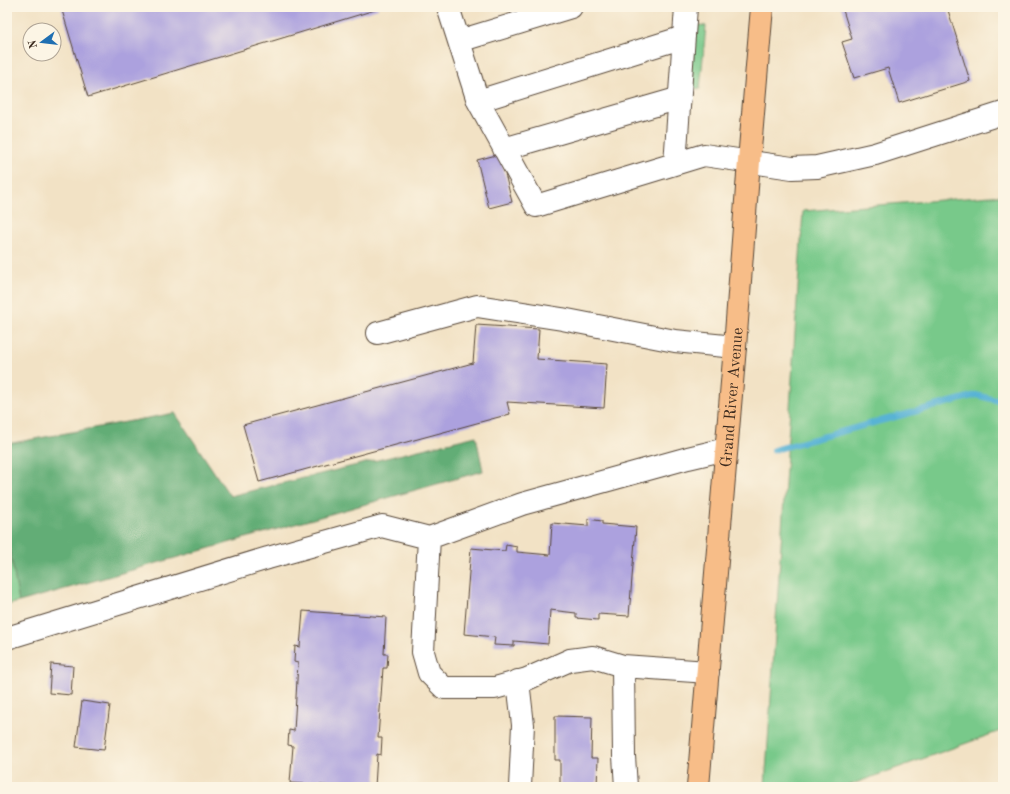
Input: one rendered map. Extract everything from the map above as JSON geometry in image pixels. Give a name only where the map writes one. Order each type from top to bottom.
[{"type":"main road","name":"Grand River Avenue","points":[[698,787],[762,7]]},
{"type":"lane","points":[[448,7],[478,101],[536,206],[704,155],[792,168],[818,167],[875,154],[1003,113]]},
{"type":"lane","points":[[459,41],[571,7]]},
{"type":"lane","points":[[675,164],[686,7]]},
{"type":"lane","points":[[478,101],[684,37]]},
{"type":"lane","points":[[504,149],[680,98]]},
{"type":"lane","points":[[378,333],[476,306],[675,341],[735,347]]},
{"type":"lane","points":[[7,638],[268,558],[382,526],[429,538],[522,504],[688,458],[726,449]]},
{"type":"lane","points":[[429,538],[423,652],[429,673],[444,688],[495,688],[518,681],[570,660],[593,657],[623,666],[708,672]]},
{"type":"lane","points":[[623,666],[624,756],[626,787]]},
{"type":"lane","points":[[518,681],[523,726],[520,787]]},
{"type":"green space","points":[[693,24],[706,26],[700,89],[688,87]]},
{"type":"green space","points":[[1003,195],[1003,730],[844,787],[765,787],[803,211]]},
{"type":"green space","points":[[175,413],[230,496],[476,436],[483,471],[19,602],[7,533],[7,444]]},
{"type":"green space","points":[[7,533],[19,602],[7,605]]},
{"type":"building","points":[[61,7],[378,7],[378,9],[88,97]]},
{"type":"building","points":[[842,7],[947,7],[970,81],[899,103],[888,68],[854,78],[842,42],[852,39]]},
{"type":"building","points":[[500,154],[512,202],[489,208],[477,160]]},
{"type":"building","points":[[476,325],[539,329],[537,359],[607,364],[604,408],[507,402],[510,414],[259,482],[243,425],[473,363]]},
{"type":"building","points":[[588,519],[602,521],[602,524],[636,527],[629,616],[598,614],[598,620],[576,618],[576,613],[550,610],[548,644],[514,641],[514,646],[494,645],[495,637],[464,634],[471,548],[505,551],[506,545],[517,547],[517,552],[550,555],[552,523],[588,526]]},
{"type":"building","points":[[303,611],[386,617],[384,654],[388,654],[387,668],[383,668],[378,738],[382,738],[381,755],[377,754],[375,787],[290,783],[293,746],[288,745],[289,730],[294,731],[298,663],[294,662],[295,646],[300,647]]},
{"type":"building","points":[[51,664],[73,666],[71,695],[49,693]]},
{"type":"building","points":[[82,701],[110,705],[104,750],[76,747]]},
{"type":"building","points":[[555,716],[592,717],[591,758],[598,758],[597,787],[560,787],[560,760],[555,760]]},
{"type":"waterway","points":[[774,450],[976,395],[1003,402]]}]
